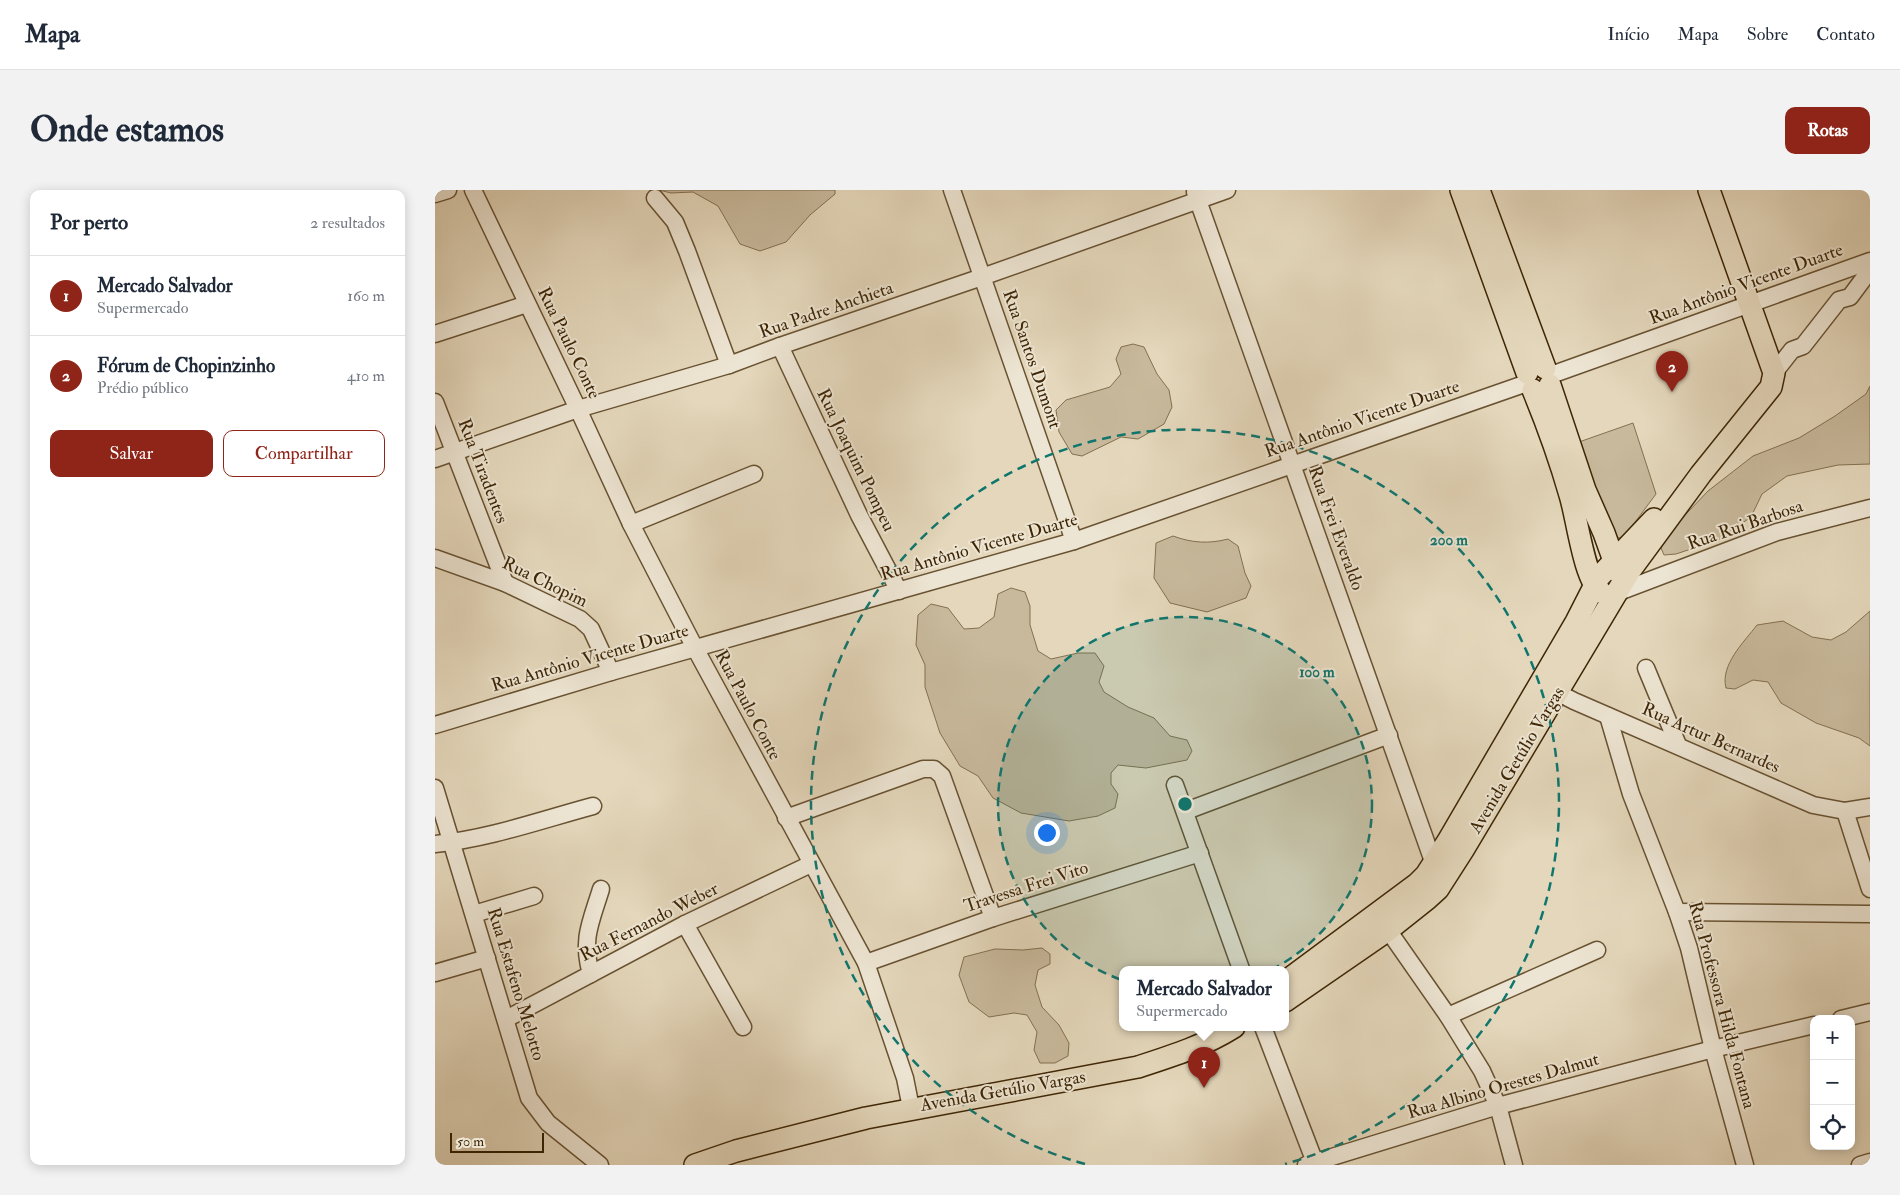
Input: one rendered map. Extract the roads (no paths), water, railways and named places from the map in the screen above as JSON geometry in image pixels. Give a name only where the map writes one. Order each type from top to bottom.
[{"type":"main road","points":[[1461,190],[1539,379],[1585,490],[1604,534],[1613,560],[1626,586],[1602,592],[1594,585],[1539,379],[1479,190]]},
{"type":"main road","points":[[1709,190],[1774,373]]},
{"type":"main road","name":"Avenida Getúlio Vargas","points":[[1289,998],[1388,930],[1437,889],[1440,870],[1549,688],[1626,586],[1701,474],[1771,387],[1774,373]]},
{"type":"main road","name":"Avenida Getúlio Vargas","points":[[1549,688],[1576,622],[1594,585],[1613,560],[1701,474]]},
{"type":"main road","points":[[1581,541],[1585,544],[1595,544],[1602,540],[1604,534]]},
{"type":"main road","name":"Avenida Getúlio Vargas","points":[[1289,979],[1417,884],[1426,875],[1440,870]]},
{"type":"main road","name":"Avenida Getúlio Vargas","points":[[698,1164],[736,1151],[911,1108],[1138,1066],[1182,1053],[1216,1039],[1228,1031]]},
{"type":"main road","name":"Avenida Getúlio Vargas","points":[[733,1165],[767,1144]]},
{"type":"street","points":[[435,194],[448,190]]},
{"type":"street","name":"Rua Paulo Conte","points":[[473,190],[631,524],[786,818],[866,963],[905,1078],[911,1108]]},
{"type":"street","name":"Rua Santos Dumont","points":[[952,190],[1075,541]]},
{"type":"street","name":"Rua Padre Anchieta","points":[[435,460],[578,409],[729,365],[982,277],[1196,195],[1227,190]]},
{"type":"street","name":"Rua Frei Everaldo","points":[[1196,195],[1389,735],[1440,870]]},
{"type":"street","points":[[655,198],[675,222],[729,365]]},
{"type":"street","name":"Rua Antônio Vicente Duarte","points":[[435,725],[611,672],[1075,541],[1870,261]]},
{"type":"street","name":"Avenida Getúlio Vargas","points":[[1774,373],[1792,350],[1803,346],[1839,300],[1850,297],[1870,270]]},
{"type":"street","points":[[435,334],[527,304]]},
{"type":"street","name":"Rua Joaquim Pompeu","points":[[780,346],[859,516],[899,591]]},
{"type":"street","name":"Rua Tiradentes","points":[[435,402],[505,583]]},
{"type":"street","points":[[631,524],[754,474]]},
{"type":"street","name":"Rua Rui Barbosa","points":[[1626,586],[1777,532],[1870,508]]},
{"type":"street","name":"Rua Chopim","points":[[435,558],[505,583],[580,619],[591,628],[611,672]]},
{"type":"street","points":[[1647,668],[1678,745]]},
{"type":"street","name":"Rua Artur Bernardes","points":[[1549,688],[1608,716],[1813,805],[1845,811],[1870,807]]},
{"type":"street","name":"Rua Professora Hilda Fontana","points":[[1608,716],[1631,794],[1689,948],[1713,1049],[1745,1165]]},
{"type":"street","points":[[1185,811],[1389,735]]},
{"type":"street","points":[[786,818],[923,769],[934,769],[942,776],[993,918]]},
{"type":"street","points":[[1175,785],[1240,966]]},
{"type":"street","name":"Rua Estafeno Melotto","points":[[435,788],[529,1098],[548,1123],[599,1165]]},
{"type":"street","points":[[435,844],[452,842],[593,806]]},
{"type":"street","points":[[1845,811],[1870,889]]},
{"type":"street","name":"Travessa Frei Vito","points":[[866,963],[993,918],[1200,853]]},
{"type":"street","name":"Rua Fernando Weber","points":[[506,1019],[685,924],[811,864]]},
{"type":"street","points":[[591,974],[586,957],[586,936],[601,889]]},
{"type":"street","points":[[474,914],[535,896]]},
{"type":"street","points":[[1677,912],[1870,914]]},
{"type":"street","points":[[685,924],[743,1026]]},
{"type":"street","points":[[1388,930],[1448,1016],[1483,1071],[1498,1106],[1514,1165]]},
{"type":"street","points":[[1448,1016],[1597,950]]},
{"type":"street","points":[[435,973],[487,958]]},
{"type":"street","points":[[1855,1016],[1870,1012]]},
{"type":"street","name":"Rua Albino Orestes Dalmut","points":[[1313,1164],[1498,1106],[1713,1049],[1810,1026]]},
{"type":"street","points":[[1264,1031],[1313,1164]]},
{"type":"street","points":[[1860,1165],[1870,1162]]},
{"type":"place","name":"Fórum de Chopinzinho","points":[[1672,392]]},
{"type":"place","name":"Mercado Salvador","points":[[1204,1088]]}]
